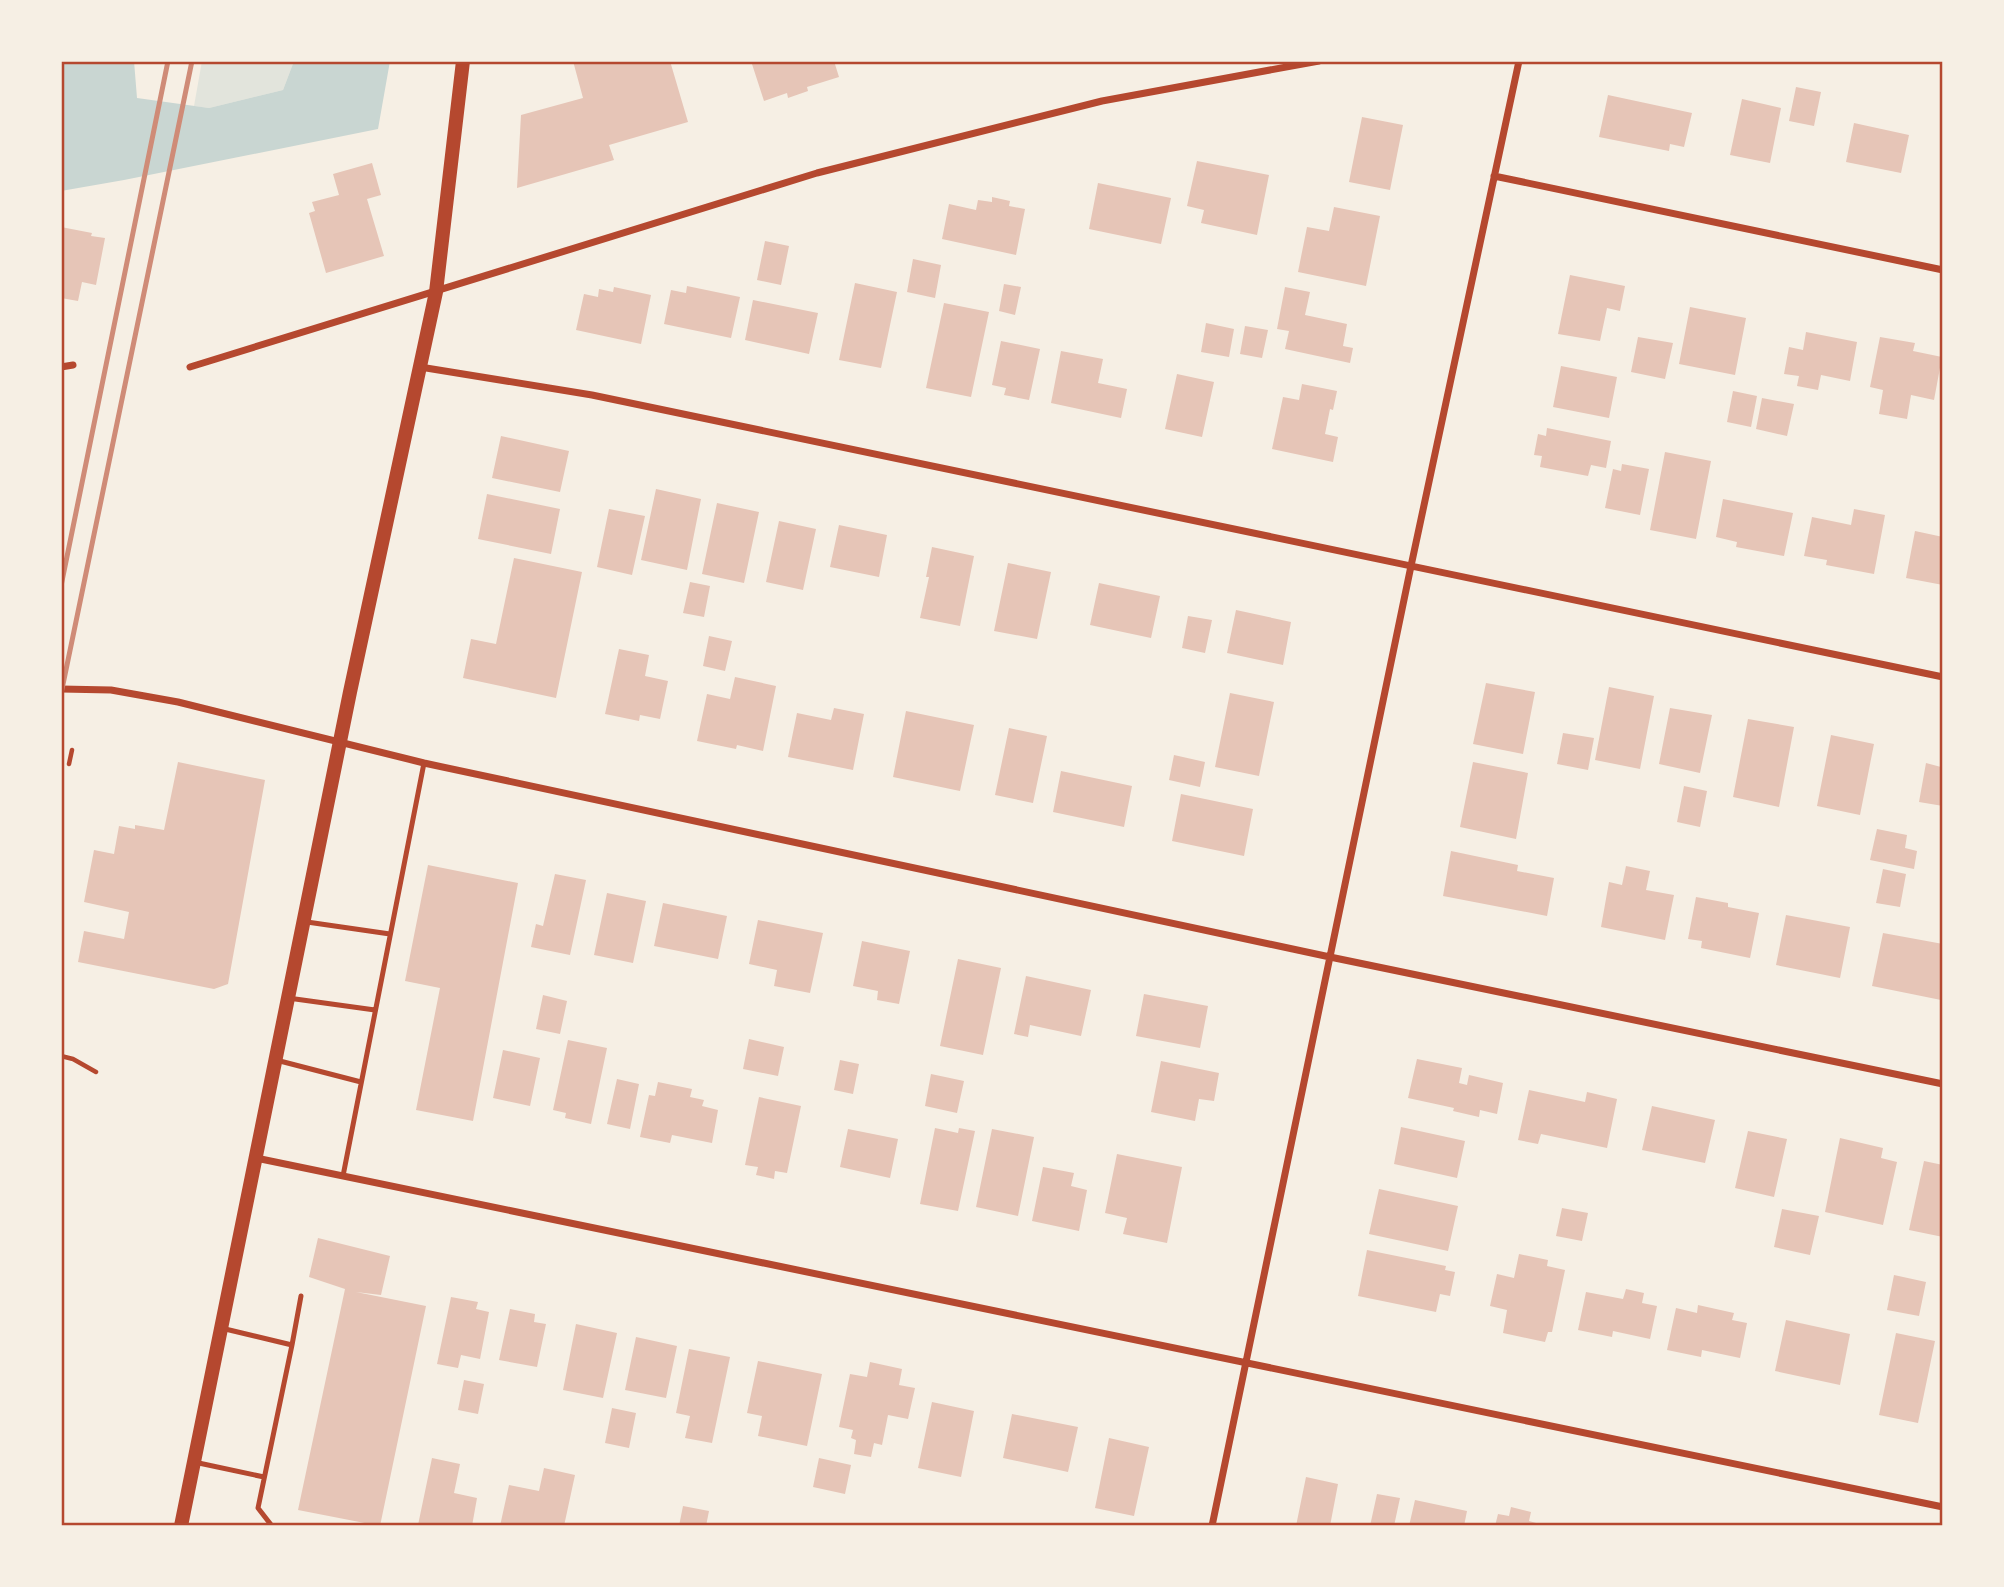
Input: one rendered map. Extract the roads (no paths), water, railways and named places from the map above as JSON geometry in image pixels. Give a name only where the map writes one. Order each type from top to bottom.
[{"type":"main road","points":[[181,1526],[436,292],[463,61]]},
{"type":"street","points":[[190,367],[817,173],[1102,101],[1319,61]]},
{"type":"street","points":[[1212,1526],[1411,566],[1519,61]]},
{"type":"street","points":[[1494,176],[1943,270]]},
{"type":"street","points":[[61,367],[73,365]]},
{"type":"street","points":[[420,367],[592,395],[1943,677]]},
{"type":"street","points":[[61,689],[111,690],[178,702],[424,763],[1330,957],[1943,1084]]},
{"type":"street","points":[[257,1158],[1943,1507]]},
{"type":"lane","points":[[343,1176],[424,763]]},
{"type":"lane","points":[[304,921],[390,934]]},
{"type":"lane","points":[[288,998],[375,1010]]},
{"type":"lane","points":[[276,1060],[361,1082]]},
{"type":"lane","points":[[272,1526],[258,1508],[302,1296]]},
{"type":"lane","points":[[221,1328],[292,1345]]},
{"type":"lane","points":[[194,1462],[264,1477]]},
{"type":"railway","points":[[61,586],[168,61]]},
{"type":"railway","points":[[61,694],[192,61]]}]
